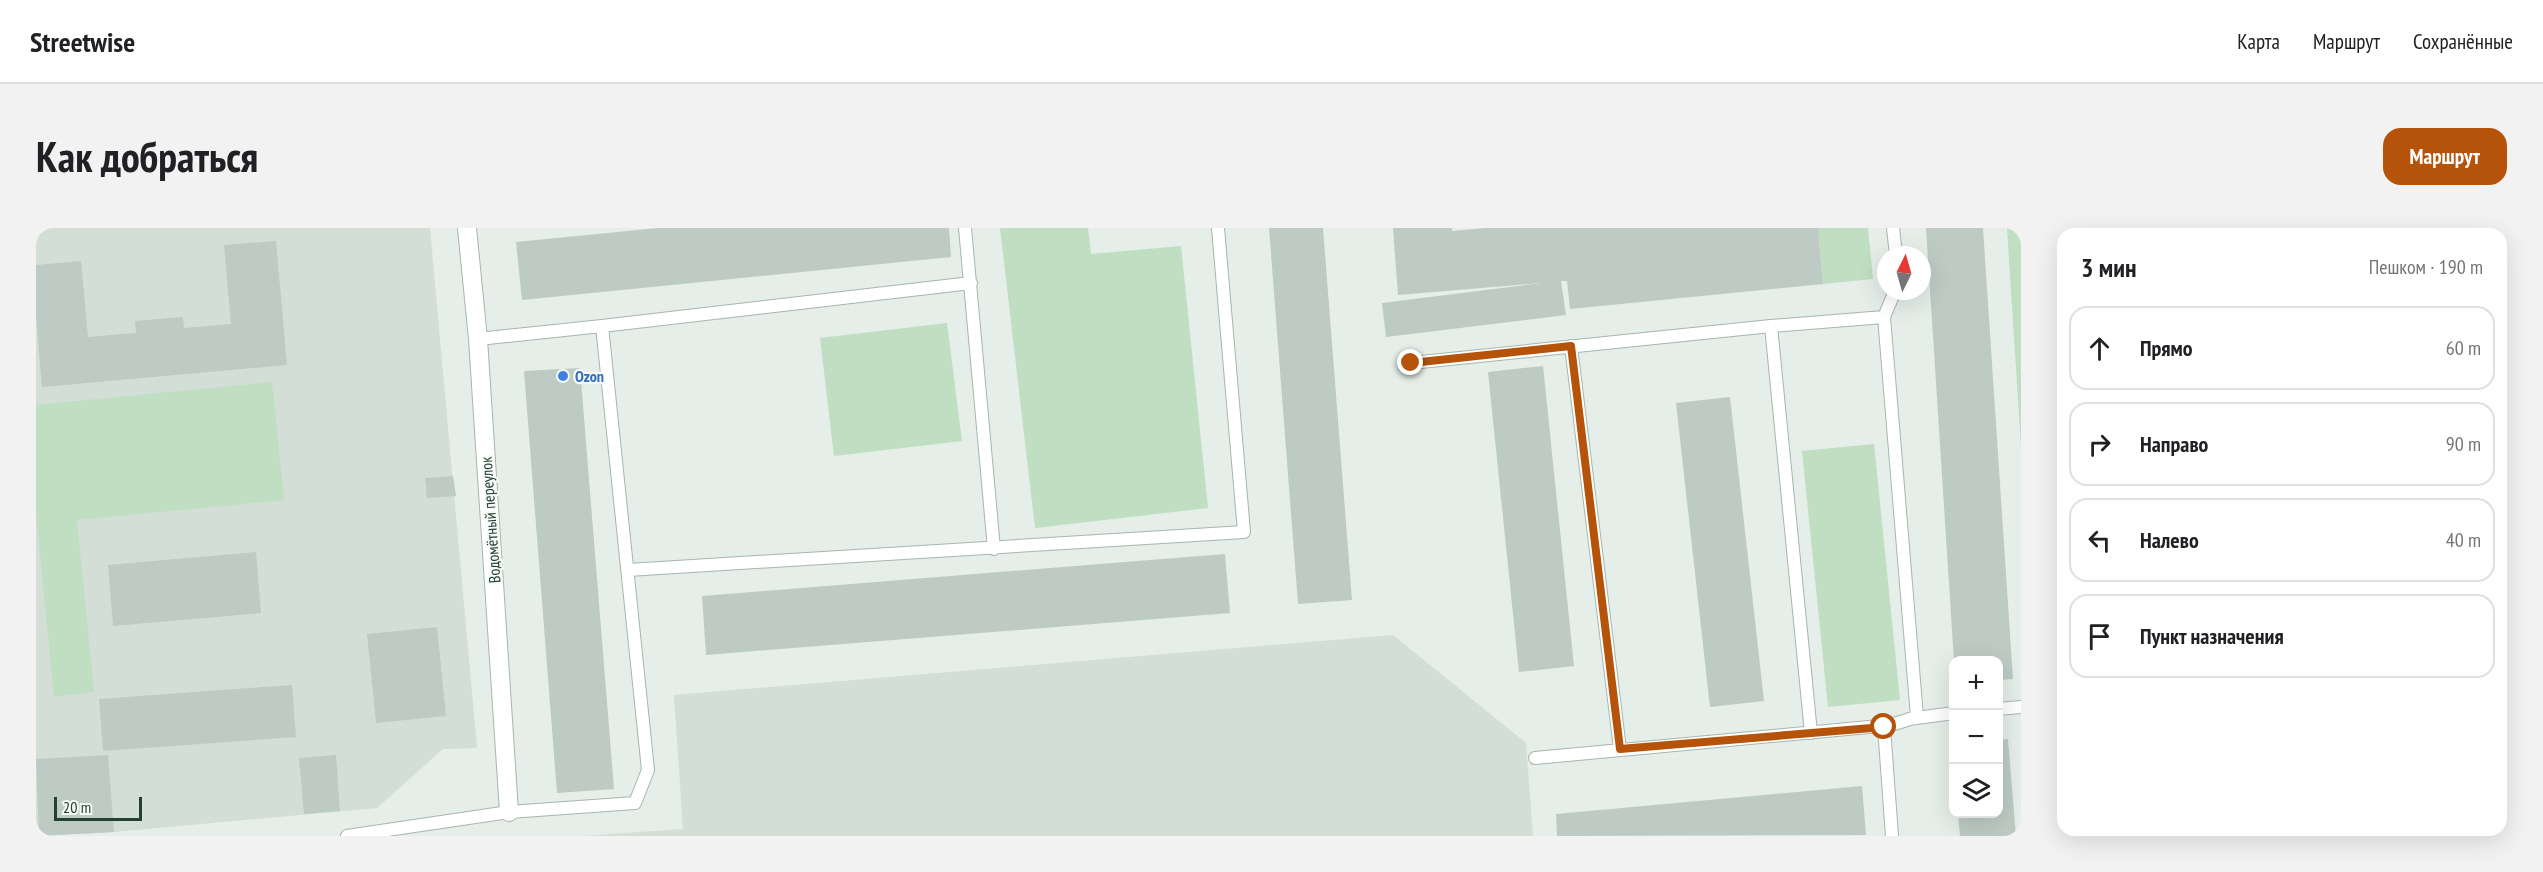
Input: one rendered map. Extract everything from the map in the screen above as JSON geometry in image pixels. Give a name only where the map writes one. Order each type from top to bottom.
[{"type":"street","name":"Водомётный переулок","points":[[467,228],[478,339],[509,812]]},
{"type":"lane","points":[[965,228],[994,549]]},
{"type":"lane","points":[[628,570],[1244,532],[1218,228]]},
{"type":"lane","points":[[1893,228],[1895,246]]},
{"type":"lane","points":[[478,339],[971,283]]},
{"type":"lane","points":[[1891,300],[1884,317],[1917,717]]},
{"type":"lane","points":[[1411,363],[1771,326],[1884,317]]},
{"type":"lane","points":[[347,836],[509,812],[635,802],[648,770],[602,326]]},
{"type":"lane","points":[[1771,326],[1811,733]]},
{"type":"lane","points":[[1571,346],[1620,749]]},
{"type":"lane","points":[[2003,709],[2021,707]]},
{"type":"lane","points":[[1535,758],[1884,727],[1917,717],[1949,713]]},
{"type":"lane","points":[[1884,727],[1892,836]]},
{"type":"shaded area","points":[[36,228],[430,228],[477,748],[443,749],[377,808],[114,832],[36,836]]},
{"type":"shaded area","points":[[1393,635],[1526,743],[1533,836],[583,836],[683,829],[674,695]]},
{"type":"green space","points":[[1000,228],[1088,228],[1091,254],[1181,246],[1208,508],[1035,528]]},
{"type":"green space","points":[[1818,228],[1868,228],[1873,279],[1823,284]]},
{"type":"green space","points":[[2007,228],[2021,228],[2021,446]]},
{"type":"green space","points":[[947,323],[962,441],[834,456],[820,338]]},
{"type":"green space","points":[[272,382],[284,500],[77,520],[94,692],[54,697],[36,512],[36,405]]},
{"type":"green space","points":[[1874,444],[1900,700],[1828,707],[1802,451]]},
{"type":"building","points":[[658,228],[949,228],[951,257],[522,300],[516,242]]},
{"type":"building","points":[[1269,228],[1323,228],[1352,600],[1298,604]]},
{"type":"building","points":[[1393,228],[1452,228],[1452,231],[1486,228],[1818,228],[1823,284],[1570,309],[1567,281],[1561,281],[1566,315],[1386,337],[1382,303],[1542,283],[1398,295]]},
{"type":"building","points":[[1926,228],[1983,228],[2013,679],[2003,680],[2003,656],[1954,656],[1931,300],[1931,246],[1927,246]]},
{"type":"building","points":[[276,241],[287,365],[42,387],[36,315],[36,265],[81,261],[88,337],[136,333],[135,321],[183,317],[184,328],[231,324],[224,245]]},
{"type":"building","points":[[1543,366],[1574,666],[1519,672],[1488,372]]},
{"type":"building","points":[[580,368],[614,789],[557,793],[524,371]]},
{"type":"building","points":[[1730,397],[1764,701],[1710,707],[1676,403]]},
{"type":"building","points":[[453,476],[456,496],[427,498],[425,478]]},
{"type":"building","points":[[256,552],[261,613],[113,626],[108,565]]},
{"type":"building","points":[[1225,554],[1230,613],[706,655],[702,596]]},
{"type":"building","points":[[437,627],[446,716],[376,723],[367,634]]},
{"type":"building","points":[[292,685],[296,737],[103,751],[99,699]]},
{"type":"building","points":[[2008,739],[2016,836],[1960,836],[1958,818],[2003,818],[2003,740]]},
{"type":"building","points":[[108,755],[114,832],[39,836],[36,759]]},
{"type":"building","points":[[336,755],[340,811],[304,814],[299,758]]},
{"type":"building","points":[[1862,786],[1866,835],[1557,836],[1556,814]]},
{"type":"place","name":"Ozon","points":[[563,376]]},
{"type":"route","points":[[1411,363],[1571,346],[1620,749],[1884,727]]}]
